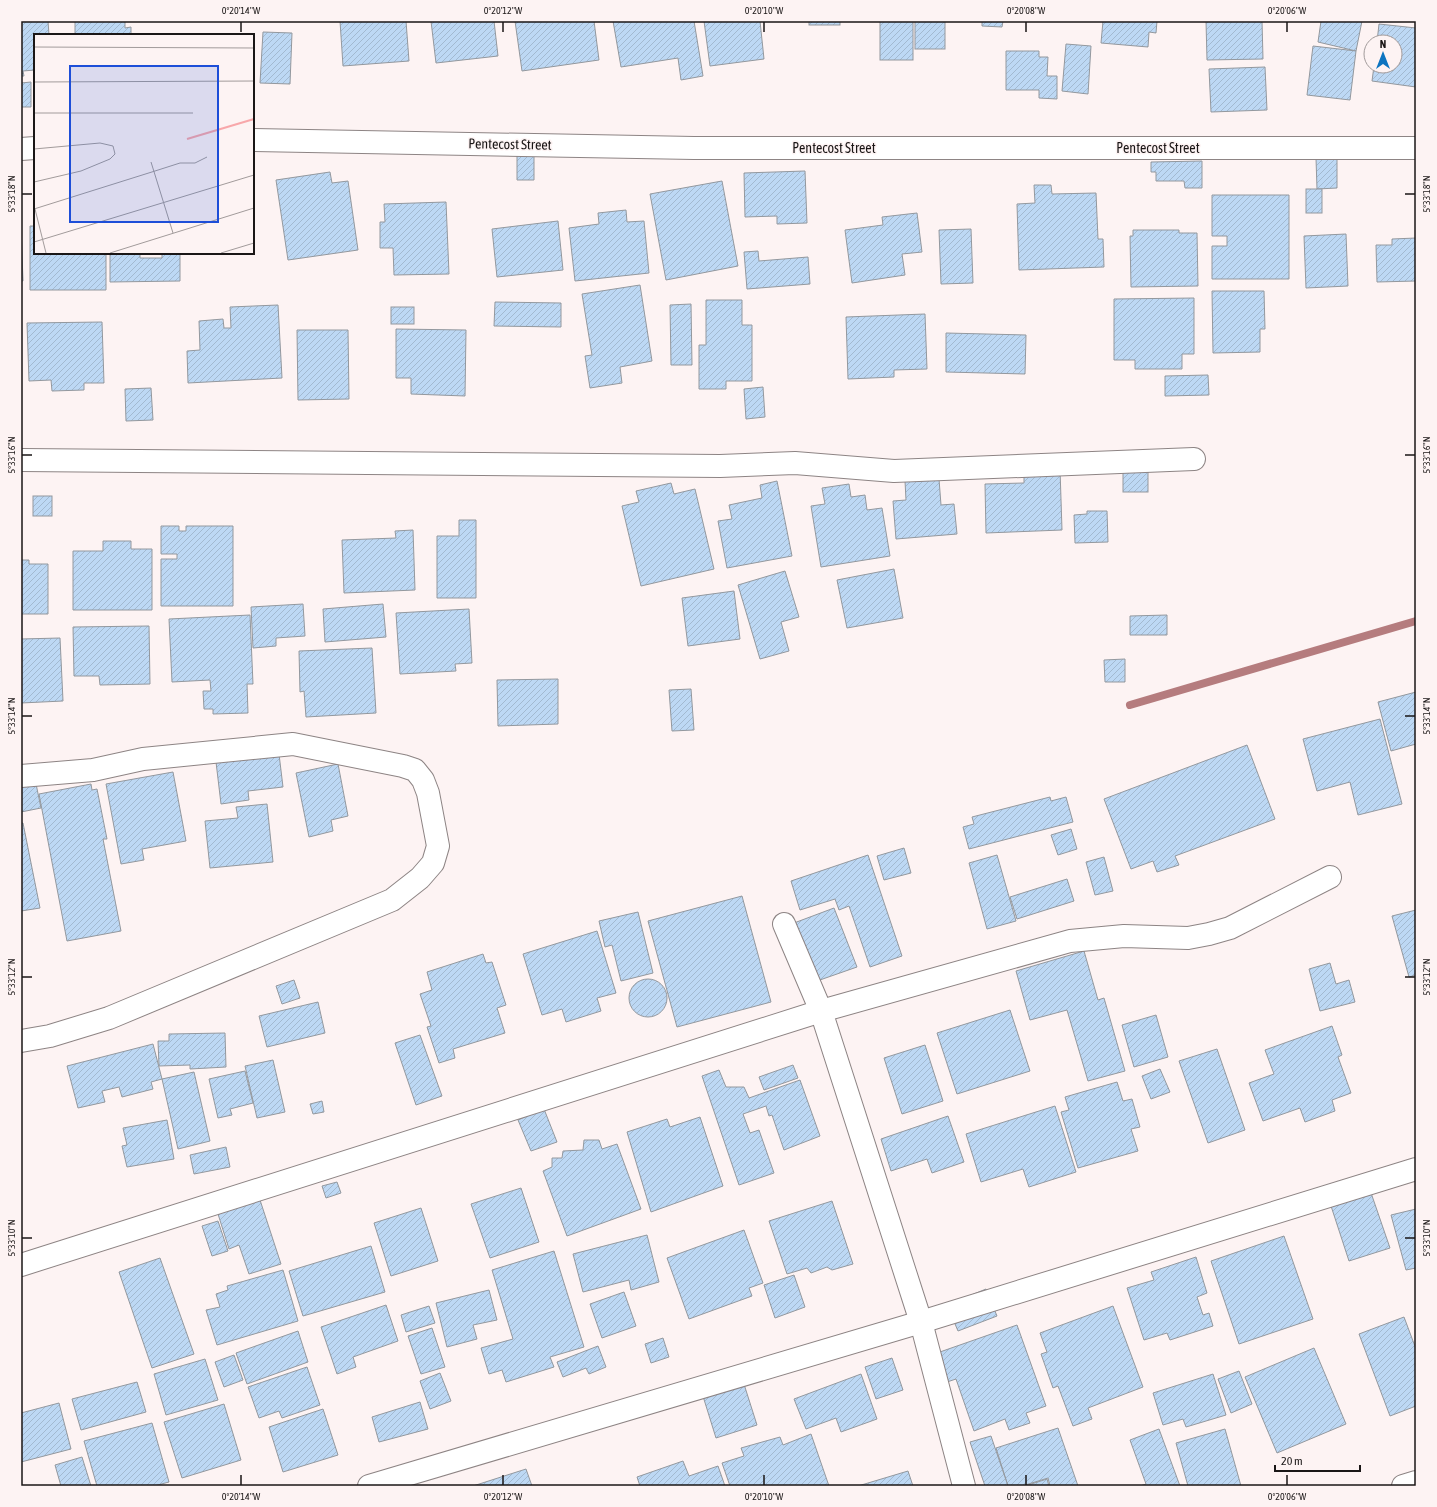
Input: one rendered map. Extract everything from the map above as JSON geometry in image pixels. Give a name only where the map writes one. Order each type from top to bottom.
[{"type":"street","name":"Pentecost Street","points":[[254,140],[694,148],[1416,148]]},
{"type":"street","points":[[21,149],[34,148]]},
{"type":"street","points":[[21,460],[712,466],[795,462],[894,471],[1194,459]]},
{"type":"street","points":[[21,776],[93,770],[143,759],[293,744],[403,766],[415,770],[423,780],[428,793],[438,846],[433,863],[420,878],[392,900],[109,1018],[50,1036],[21,1041]]},
{"type":"street","points":[[21,1265],[821,1011],[1070,941],[1124,936],[1188,938],[1230,928],[1330,876]]},
{"type":"street","points":[[784,924],[821,1011],[921,1322],[964,1486]]},
{"type":"street","points":[[369,1486],[921,1322],[1416,1169]]},
{"type":"street","points":[[1402,1486],[1416,1482]]},
{"type":"building","points":[[21,21],[48,21],[49,34],[34,34],[34,70],[23,71],[24,76],[21,76]]},
{"type":"building","points":[[75,21],[125,21],[125,28],[131,27],[131,34],[75,34]]},
{"type":"building","points":[[340,21],[406,21],[409,61],[343,66]]},
{"type":"building","points":[[431,21],[494,21],[498,56],[436,63]]},
{"type":"building","points":[[515,21],[594,21],[599,60],[522,71]]},
{"type":"building","points":[[613,21],[694,21],[703,76],[681,80],[678,58],[621,67]]},
{"type":"building","points":[[704,21],[760,21],[764,59],[710,66]]},
{"type":"building","points":[[809,21],[840,21],[840,25],[809,25]]},
{"type":"building","points":[[880,21],[913,21],[913,60],[880,60]]},
{"type":"building","points":[[915,21],[945,21],[945,49],[915,49]]},
{"type":"building","points":[[982,21],[1003,21],[1002,27],[982,26]]},
{"type":"building","points":[[1103,21],[1157,21],[1156,33],[1149,32],[1148,47],[1101,43]]},
{"type":"building","points":[[1206,21],[1262,21],[1263,59],[1207,60]]},
{"type":"building","points":[[1321,21],[1362,21],[1356,51],[1318,42]]},
{"type":"building","points":[[1379,24],[1416,28],[1416,87],[1372,81],[1373,74],[1403,74],[1403,34],[1378,34]]},
{"type":"building","points":[[263,32],[292,33],[290,84],[260,83]]},
{"type":"building","points":[[1066,44],[1091,46],[1088,94],[1062,91]]},
{"type":"building","points":[[1313,46],[1356,51],[1350,100],[1307,95]]},
{"type":"building","points":[[1006,51],[1039,51],[1039,57],[1048,57],[1047,76],[1057,76],[1057,99],[1039,98],[1039,90],[1006,90]]},
{"type":"building","points":[[1265,67],[1267,110],[1211,112],[1209,69]]},
{"type":"building","points":[[31,82],[31,107],[21,107],[21,83]]},
{"type":"building","points":[[517,155],[534,156],[534,180],[517,180]]},
{"type":"building","points":[[1337,157],[1337,188],[1317,189],[1316,158]]},
{"type":"building","points":[[1202,161],[1202,188],[1185,188],[1184,181],[1156,181],[1156,172],[1151,172],[1151,162]]},
{"type":"building","points":[[805,171],[807,223],[777,224],[777,216],[745,217],[744,173]]},
{"type":"building","points":[[330,172],[332,183],[348,181],[358,250],[288,260],[276,180]]},
{"type":"building","points":[[722,181],[738,266],[666,280],[650,194]]},
{"type":"building","points":[[1034,185],[1051,185],[1052,194],[1096,193],[1098,239],[1103,239],[1104,267],[1019,270],[1017,204],[1035,203]]},
{"type":"building","points":[[1306,189],[1322,189],[1322,213],[1306,213]]},
{"type":"building","points":[[1212,195],[1289,195],[1289,279],[1212,279],[1212,246],[1227,246],[1227,236],[1212,236]]},
{"type":"building","points":[[446,202],[449,274],[394,275],[393,248],[380,248],[380,222],[385,222],[384,204]]},
{"type":"building","points":[[626,210],[627,222],[644,221],[649,273],[575,281],[569,228],[599,224],[598,213]]},
{"type":"building","points":[[917,213],[922,252],[902,254],[905,275],[852,283],[845,230],[883,225],[882,217]]},
{"type":"building","points":[[558,221],[563,270],[497,277],[492,229]]},
{"type":"building","points":[[30,226],[34,226],[34,254],[106,254],[106,290],[30,290]]},
{"type":"building","points":[[21,227],[23,281],[21,281]]},
{"type":"building","points":[[971,229],[973,283],[941,284],[939,230]]},
{"type":"building","points":[[1133,230],[1179,230],[1179,233],[1197,233],[1198,286],[1131,287],[1130,236],[1133,236]]},
{"type":"building","points":[[1346,234],[1348,286],[1306,288],[1304,236]]},
{"type":"building","points":[[1416,238],[1416,281],[1377,282],[1376,245],[1392,245],[1392,239]]},
{"type":"building","points":[[758,251],[759,261],[808,257],[810,284],[747,289],[744,252]]},
{"type":"building","points":[[110,254],[140,254],[140,258],[162,258],[162,254],[180,254],[180,281],[110,282]]},
{"type":"building","points":[[640,285],[652,361],[620,367],[622,383],[590,388],[585,356],[592,355],[582,294]]},
{"type":"building","points":[[1212,291],[1264,291],[1265,329],[1260,329],[1260,352],[1213,353]]},
{"type":"building","points":[[1194,298],[1194,354],[1182,354],[1182,369],[1135,369],[1135,360],[1114,360],[1114,299]]},
{"type":"building","points":[[706,300],[742,300],[742,325],[752,325],[752,381],[726,381],[726,389],[699,389],[699,345],[706,345]]},
{"type":"building","points":[[495,302],[561,303],[561,327],[494,326]]},
{"type":"building","points":[[691,304],[692,365],[671,365],[670,305]]},
{"type":"building","points":[[278,305],[282,378],[188,383],[187,351],[200,350],[199,321],[223,319],[224,328],[231,328],[230,307]]},
{"type":"building","points":[[391,307],[414,307],[414,324],[391,324]]},
{"type":"building","points":[[925,314],[927,369],[894,370],[894,377],[848,379],[846,317]]},
{"type":"building","points":[[102,322],[104,383],[84,383],[84,390],[52,391],[51,380],[29,381],[27,323]]},
{"type":"building","points":[[396,329],[466,330],[465,396],[411,394],[411,378],[396,378]]},
{"type":"building","points":[[297,330],[348,330],[349,399],[298,400]]},
{"type":"building","points":[[946,333],[1026,335],[1025,374],[946,372]]},
{"type":"building","points":[[1208,375],[1209,395],[1165,396],[1165,376]]},
{"type":"building","points":[[763,387],[765,417],[746,419],[744,389]]},
{"type":"building","points":[[151,388],[153,420],[126,421],[125,389]]},
{"type":"building","points":[[1060,469],[1062,530],[986,533],[985,484],[1024,483],[1024,470]]},
{"type":"building","points":[[1123,469],[1148,469],[1148,492],[1123,492]]},
{"type":"building","points":[[939,479],[941,505],[954,504],[957,534],[896,539],[893,501],[906,500],[905,481]]},
{"type":"building","points":[[777,481],[792,556],[727,568],[718,521],[732,519],[729,505],[762,498],[760,485]]},
{"type":"building","points":[[671,483],[674,494],[695,489],[714,569],[641,586],[622,506],[639,502],[636,491]]},
{"type":"building","points":[[849,484],[851,497],[865,495],[867,510],[882,508],[890,556],[821,567],[811,506],[825,504],[822,488]]},
{"type":"building","points":[[33,496],[52,496],[52,516],[33,516]]},
{"type":"building","points":[[1087,511],[1107,511],[1108,542],[1075,543],[1074,515],[1087,514]]},
{"type":"building","points":[[459,520],[476,520],[476,598],[437,598],[437,536],[459,536]]},
{"type":"building","points":[[161,526],[179,526],[179,531],[186,531],[186,526],[233,526],[233,606],[161,606],[161,559],[177,559],[177,554],[161,554]]},
{"type":"building","points":[[413,530],[415,590],[344,593],[342,540],[396,538],[395,531]]},
{"type":"building","points":[[103,541],[131,541],[131,549],[152,549],[152,610],[73,610],[73,551],[103,551]]},
{"type":"building","points":[[21,560],[29,560],[29,564],[48,564],[48,614],[21,614]]},
{"type":"building","points":[[894,569],[903,618],[847,628],[837,580]]},
{"type":"building","points":[[785,571],[799,617],[781,622],[789,651],[760,659],[738,585]]},
{"type":"building","points":[[734,591],[740,639],[688,646],[682,598]]},
{"type":"building","points":[[303,604],[305,636],[276,638],[276,646],[253,648],[251,607]]},
{"type":"building","points":[[383,604],[386,637],[325,642],[323,609]]},
{"type":"building","points":[[469,609],[472,663],[455,664],[456,671],[400,674],[396,613]]},
{"type":"building","points":[[250,615],[253,684],[247,684],[248,713],[213,714],[213,709],[204,709],[203,691],[211,691],[210,680],[172,682],[169,619]]},
{"type":"building","points":[[1167,615],[1167,635],[1130,635],[1130,616]]},
{"type":"building","points":[[149,626],[150,684],[100,685],[99,676],[74,676],[73,627]]},
{"type":"building","points":[[60,638],[63,701],[21,703],[21,639]]},
{"type":"building","points":[[372,648],[376,713],[306,717],[304,691],[300,692],[299,651]]},
{"type":"building","points":[[1125,659],[1125,682],[1105,682],[1104,660]]},
{"type":"building","points":[[558,679],[558,724],[498,726],[497,680]]},
{"type":"building","points":[[691,689],[694,730],[672,731],[669,690]]},
{"type":"building","points":[[1416,692],[1416,744],[1391,751],[1378,702]]},
{"type":"building","points":[[1380,719],[1402,804],[1358,815],[1350,782],[1317,791],[1303,739]]},
{"type":"building","points":[[1247,745],[1275,819],[1175,856],[1179,865],[1157,872],[1153,861],[1131,869],[1104,799]]},
{"type":"building","points":[[279,754],[283,787],[248,791],[249,800],[221,804],[216,762]]},
{"type":"building","points":[[338,764],[348,816],[331,820],[333,831],[309,837],[296,773]]},
{"type":"building","points":[[173,772],[186,841],[142,849],[144,860],[121,864],[106,784]]},
{"type":"building","points":[[35,779],[41,808],[21,812],[21,782]]},
{"type":"building","points":[[91,784],[92,790],[97,789],[107,839],[103,839],[121,931],[67,941],[39,794]]},
{"type":"building","points":[[1050,797],[1051,801],[1066,797],[1073,822],[969,849],[963,827],[974,824],[972,817]]},
{"type":"building","points":[[267,804],[273,862],[210,868],[205,821],[238,818],[236,807]]},
{"type":"building","points":[[21,823],[23,823],[40,908],[21,911]]},
{"type":"building","points":[[1071,829],[1077,849],[1058,855],[1051,835]]},
{"type":"building","points":[[904,848],[911,873],[884,880],[877,856]]},
{"type":"building","points":[[868,855],[902,956],[870,967],[849,906],[839,910],[835,899],[800,910],[791,881]]},
{"type":"building","points":[[997,855],[1016,921],[987,929],[969,863]]},
{"type":"building","points":[[1104,857],[1113,891],[1095,895],[1086,862]]},
{"type":"building","points":[[1067,879],[1074,901],[1017,919],[1010,897]]},
{"type":"building","points":[[742,896],[771,1002],[677,1027],[648,921]]},
{"type":"building","points":[[834,908],[857,967],[817,981],[794,923]]},
{"type":"building","points":[[1416,910],[1416,975],[1409,977],[1392,916]]},
{"type":"building","points":[[638,912],[653,973],[621,981],[612,945],[605,947],[599,921]]},
{"type":"building","points":[[597,931],[616,993],[597,998],[601,1011],[566,1022],[562,1009],[542,1015],[523,954]]},
{"type":"building","points":[[1084,951],[1098,1000],[1104,998],[1125,1071],[1088,1081],[1067,1010],[1030,1020],[1016,971]]},
{"type":"building","points":[[483,954],[486,963],[492,962],[506,1005],[497,1008],[505,1033],[453,1049],[455,1058],[439,1063],[427,1027],[431,1026],[420,994],[432,990],[427,972]]},
{"type":"building","points":[[1330,963],[1336,984],[1349,980],[1355,1002],[1320,1011],[1309,969]]},
{"type":"building","points":[[644,979],[652,979],[659,982],[664,987],[667,998],[664,1009],[659,1014],[652,1017],[644,1017],[637,1014],[632,1009],[629,1002],[629,994],[632,987],[637,982]]},
{"type":"building","points":[[294,980],[300,998],[282,1004],[276,986]]},
{"type":"building","points":[[318,1002],[325,1033],[267,1047],[259,1016]]},
{"type":"building","points":[[1010,1010],[1030,1071],[957,1094],[937,1033]]},
{"type":"building","points":[[1156,1015],[1168,1057],[1134,1067],[1122,1025]]},
{"type":"building","points":[[1332,1026],[1342,1055],[1338,1057],[1351,1093],[1332,1100],[1335,1111],[1305,1122],[1300,1108],[1263,1121],[1249,1083],[1274,1074],[1265,1050]]},
{"type":"building","points":[[225,1033],[226,1067],[190,1069],[190,1065],[159,1066],[158,1041],[169,1041],[169,1034]]},
{"type":"building","points":[[420,1035],[442,1096],[416,1105],[395,1043]]},
{"type":"building","points":[[153,1044],[162,1079],[151,1082],[153,1089],[122,1097],[119,1087],[102,1091],[105,1102],[78,1108],[67,1066]]},
{"type":"building","points":[[925,1045],[943,1101],[902,1114],[884,1058]]},
{"type":"building","points":[[1217,1049],[1245,1130],[1208,1143],[1179,1061]]},
{"type":"building","points":[[273,1060],[285,1112],[257,1118],[245,1066]]},
{"type":"building","points":[[793,1065],[798,1078],[764,1090],[759,1077]]},
{"type":"building","points":[[1160,1069],[1170,1092],[1151,1099],[1142,1076]]},
{"type":"building","points":[[719,1070],[726,1087],[744,1087],[749,1098],[800,1080],[820,1136],[784,1150],[772,1115],[769,1116],[766,1106],[743,1114],[750,1133],[759,1130],[774,1173],[739,1185],[702,1076]]},
{"type":"building","points":[[245,1071],[253,1103],[230,1109],[232,1115],[218,1118],[209,1079]]},
{"type":"building","points":[[194,1072],[210,1141],[178,1149],[162,1079]]},
{"type":"building","points":[[1117,1082],[1123,1101],[1132,1099],[1140,1127],[1131,1129],[1138,1151],[1078,1168],[1061,1112],[1069,1110],[1065,1097]]},
{"type":"building","points":[[322,1101],[324,1112],[313,1114],[310,1104]]},
{"type":"building","points":[[1055,1106],[1076,1172],[1029,1187],[1023,1169],[981,1182],[966,1134]]},
{"type":"building","points":[[544,1109],[557,1142],[531,1151],[518,1120]]},
{"type":"building","points":[[948,1116],[964,1162],[932,1173],[927,1159],[891,1171],[881,1139]]},
{"type":"building","points":[[700,1117],[723,1186],[651,1212],[627,1132],[667,1119],[670,1127]]},
{"type":"building","points":[[167,1120],[174,1159],[127,1167],[122,1146],[127,1145],[123,1128]]},
{"type":"building","points":[[584,1140],[599,1140],[602,1149],[617,1144],[641,1209],[567,1236],[543,1171],[552,1167],[552,1158],[562,1158],[563,1151],[583,1150]]},
{"type":"building","points":[[226,1147],[230,1167],[194,1174],[190,1155]]},
{"type":"building","points":[[337,1182],[341,1193],[326,1198],[322,1186]]},
{"type":"building","points":[[1369,1187],[1390,1248],[1349,1261],[1331,1206]]},
{"type":"building","points":[[521,1188],[539,1242],[490,1258],[471,1204]]},
{"type":"building","points":[[260,1200],[281,1264],[249,1274],[239,1245],[229,1249],[218,1214]]},
{"type":"building","points":[[832,1201],[853,1264],[832,1270],[827,1267],[811,1273],[807,1268],[787,1274],[769,1221]]},
{"type":"building","points":[[421,1208],[438,1261],[391,1276],[374,1223]]},
{"type":"building","points":[[1416,1209],[1416,1268],[1406,1270],[1391,1215]]},
{"type":"building","points":[[218,1221],[228,1251],[212,1256],[202,1226]]},
{"type":"building","points":[[744,1230],[763,1283],[749,1288],[752,1296],[689,1319],[667,1258]]},
{"type":"building","points":[[647,1235],[659,1282],[631,1290],[629,1280],[583,1292],[573,1254]]},
{"type":"building","points":[[1284,1236],[1313,1319],[1239,1344],[1211,1261]]},
{"type":"building","points":[[371,1246],[385,1292],[303,1316],[289,1271]]},
{"type":"building","points":[[554,1251],[584,1347],[550,1357],[554,1367],[506,1382],[502,1370],[489,1374],[481,1348],[513,1339],[492,1270]]},
{"type":"building","points":[[1196,1257],[1207,1293],[1197,1297],[1203,1315],[1209,1313],[1213,1326],[1170,1340],[1167,1333],[1144,1340],[1127,1288],[1154,1280],[1151,1272]]},
{"type":"building","points":[[160,1258],[194,1354],[152,1368],[119,1272]]},
{"type":"building","points":[[283,1270],[298,1321],[217,1345],[206,1310],[220,1307],[216,1294],[228,1290],[227,1286]]},
{"type":"building","points":[[794,1275],[805,1307],[775,1318],[764,1285]]},
{"type":"building","points":[[986,1289],[997,1316],[958,1331],[947,1305]]},
{"type":"building","points":[[489,1290],[497,1320],[473,1325],[477,1339],[447,1347],[436,1303]]},
{"type":"building","points":[[624,1292],[636,1326],[602,1338],[590,1304]]},
{"type":"building","points":[[386,1305],[398,1341],[353,1357],[356,1367],[337,1374],[321,1327]]},
{"type":"building","points":[[429,1306],[435,1323],[406,1332],[401,1315]]},
{"type":"building","points":[[1113,1306],[1143,1387],[1088,1408],[1092,1419],[1073,1426],[1058,1386],[1053,1388],[1041,1354],[1047,1352],[1040,1333]]},
{"type":"building","points":[[1404,1317],[1416,1349],[1416,1406],[1390,1416],[1359,1334]]},
{"type":"building","points":[[1017,1325],[1046,1406],[1026,1413],[1030,1423],[1009,1430],[1005,1419],[974,1431],[956,1379],[947,1382],[937,1353]]},
{"type":"building","points":[[432,1328],[445,1367],[421,1374],[408,1336]]},
{"type":"building","points":[[298,1331],[308,1362],[247,1384],[236,1353]]},
{"type":"building","points":[[663,1338],[669,1357],[651,1363],[645,1344]]},
{"type":"building","points":[[598,1346],[606,1367],[589,1374],[586,1368],[563,1377],[557,1362]]},
{"type":"building","points":[[1314,1348],[1346,1424],[1277,1453],[1245,1377]]},
{"type":"building","points":[[234,1355],[243,1380],[224,1387],[215,1362]]},
{"type":"building","points":[[892,1358],[903,1390],[876,1399],[865,1367]]},
{"type":"building","points":[[205,1359],[218,1400],[166,1415],[154,1374]]},
{"type":"building","points":[[307,1367],[320,1405],[282,1418],[279,1411],[259,1418],[248,1387]]},
{"type":"building","points":[[1239,1371],[1252,1404],[1231,1413],[1218,1379]]},
{"type":"building","points":[[440,1373],[451,1401],[430,1409],[420,1381]]},
{"type":"building","points":[[861,1374],[877,1419],[841,1432],[836,1418],[806,1429],[794,1399]]},
{"type":"building","points":[[1213,1374],[1226,1415],[1186,1427],[1183,1419],[1163,1425],[1153,1393]]},
{"type":"building","points":[[743,1381],[757,1425],[716,1438],[702,1393]]},
{"type":"building","points":[[137,1382],[146,1412],[81,1430],[72,1399]]},
{"type":"building","points":[[420,1402],[428,1429],[379,1442],[372,1417]]},
{"type":"building","points":[[59,1403],[71,1449],[21,1462],[21,1413]]},
{"type":"building","points":[[224,1404],[241,1460],[182,1478],[164,1422]]},
{"type":"building","points":[[323,1409],[338,1455],[283,1472],[269,1427]]},
{"type":"building","points":[[152,1423],[169,1482],[154,1486],[97,1486],[84,1441]]},
{"type":"building","points":[[1058,1428],[1078,1486],[1050,1486],[1048,1478],[1022,1486],[1008,1486],[996,1448]]},
{"type":"building","points":[[1159,1429],[1180,1486],[1140,1486],[1146,1484],[1130,1440]]},
{"type":"building","points":[[1225,1429],[1241,1486],[1188,1486],[1176,1443]]},
{"type":"building","points":[[811,1434],[829,1486],[730,1486],[722,1463],[744,1456],[741,1448],[780,1437],[783,1445]]},
{"type":"building","points":[[991,1436],[1008,1486],[985,1486],[970,1442]]},
{"type":"building","points":[[82,1457],[91,1486],[61,1486],[55,1465]]},
{"type":"building","points":[[683,1461],[689,1476],[718,1466],[725,1486],[640,1486],[637,1477]]},
{"type":"building","points":[[526,1469],[532,1486],[473,1486]]},
{"type":"building","points":[[908,1471],[913,1486],[858,1486]]},
{"type":"building","points":[[1047,1479],[1049,1486],[1025,1486]]},
{"type":"waterway","points":[[1130,705],[1416,621]]}]
